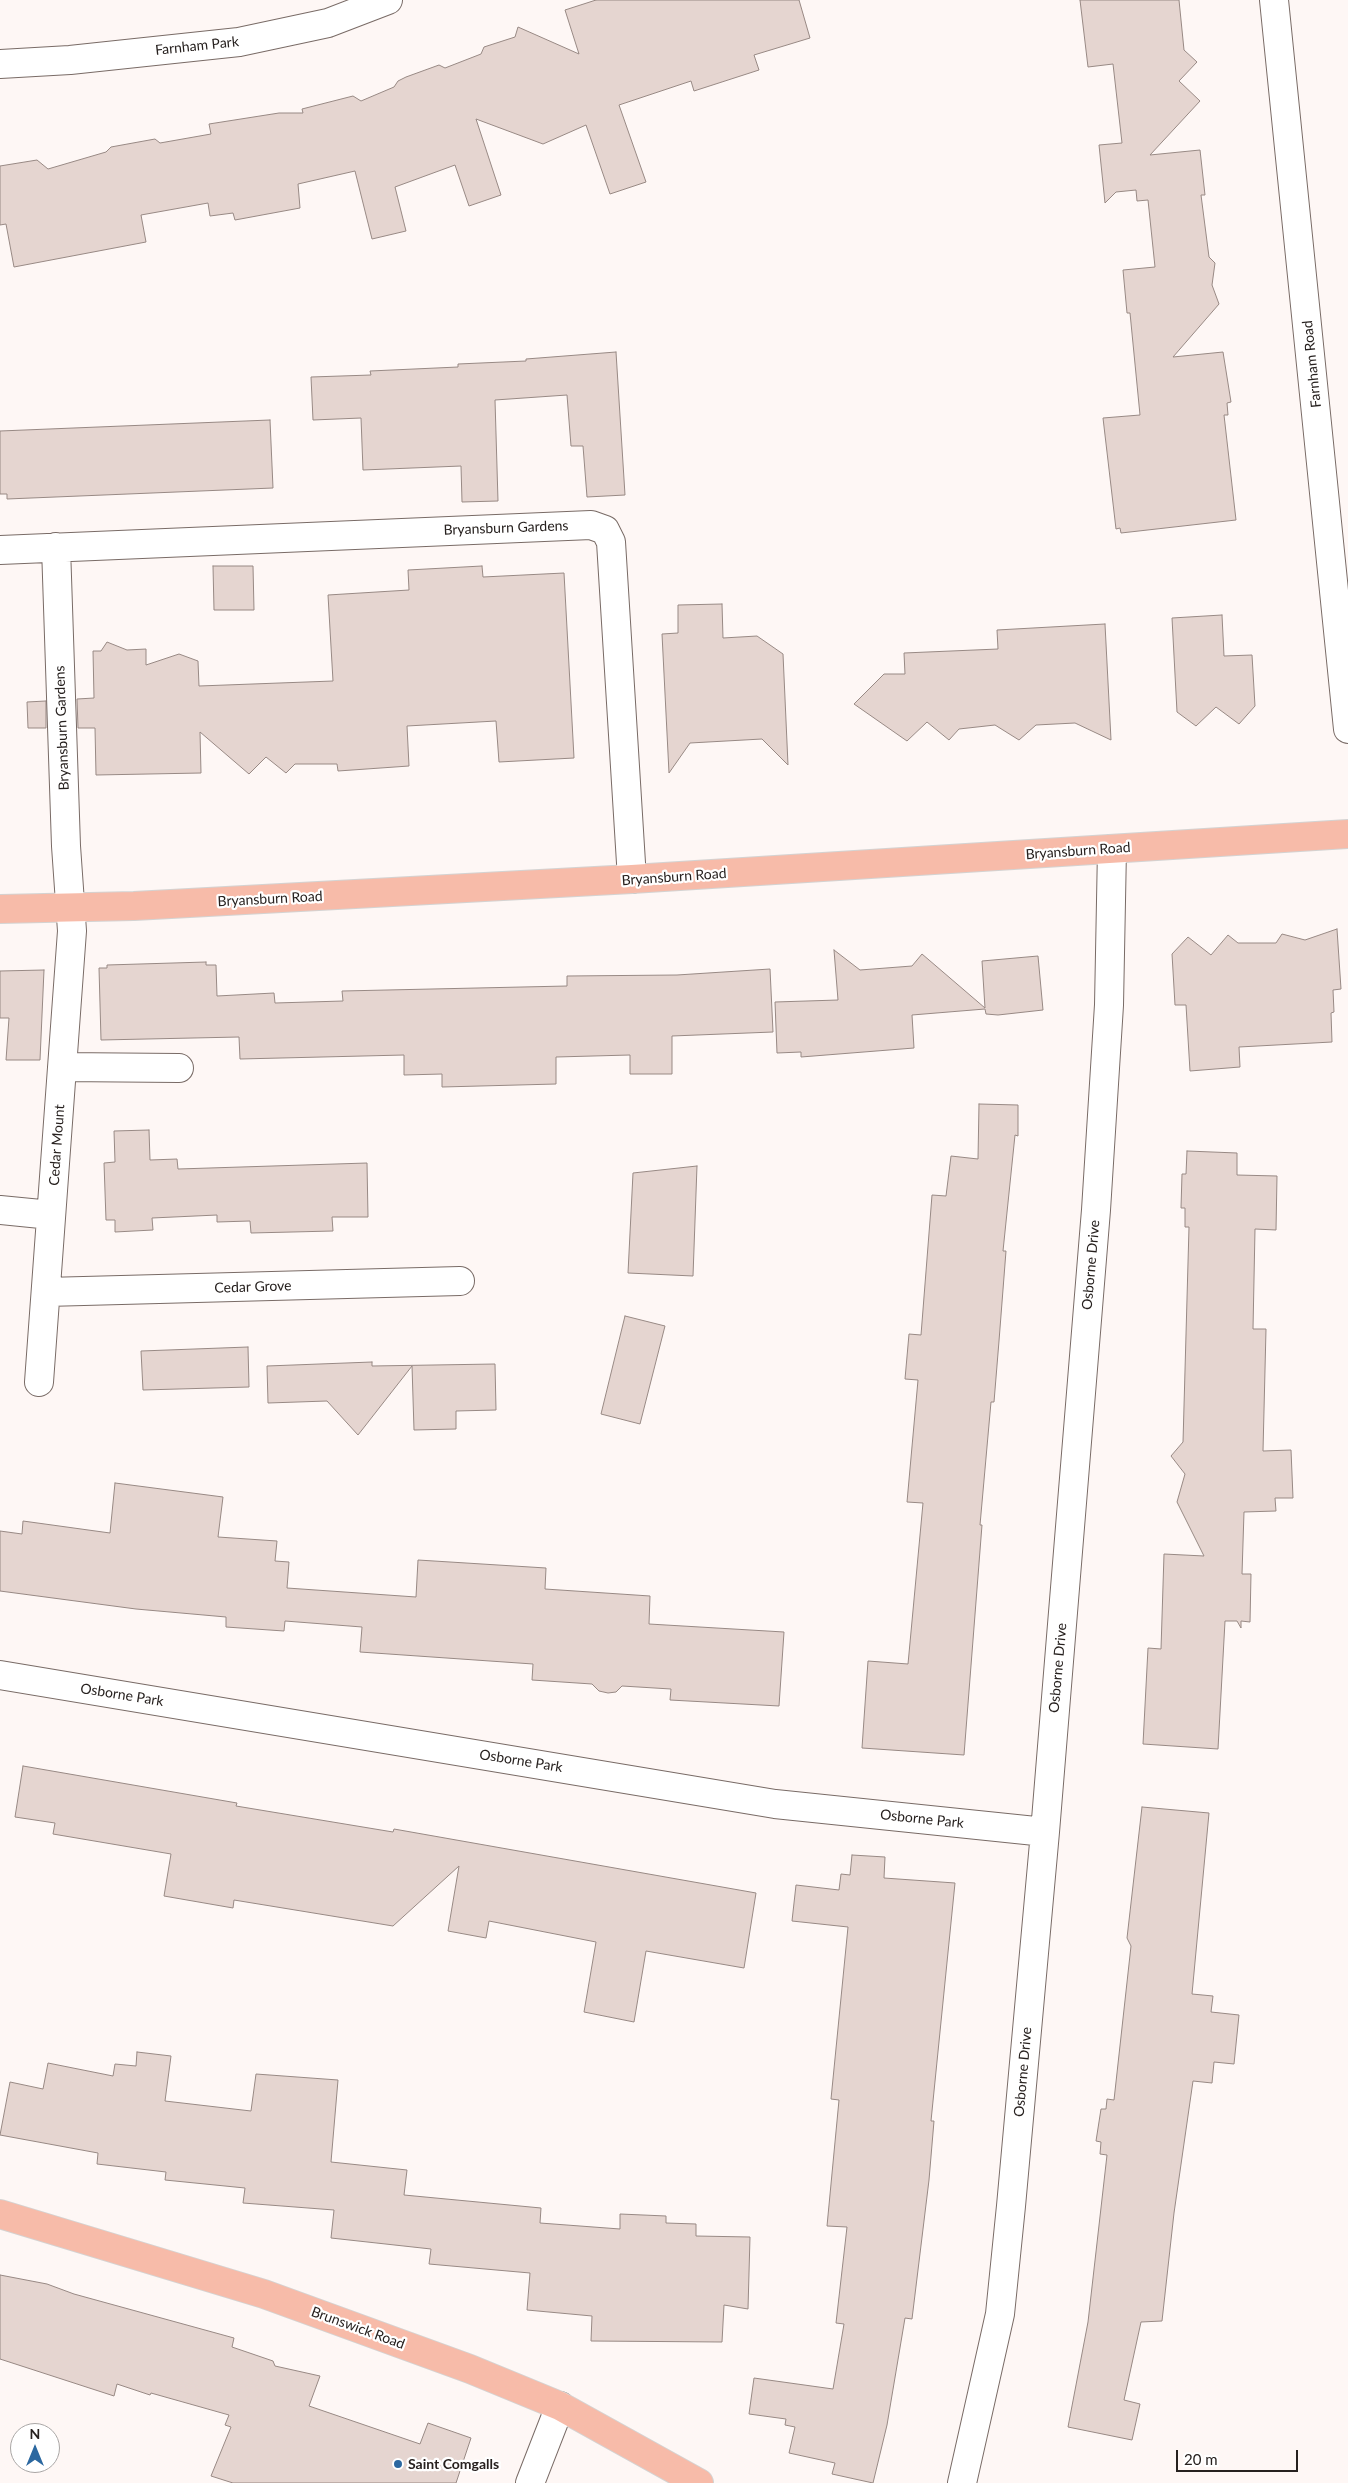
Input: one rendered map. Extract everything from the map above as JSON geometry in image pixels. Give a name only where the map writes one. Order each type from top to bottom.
[{"type":"main road","name":"Bryansburn Road","points":[[0,909],[71,908],[632,880],[1348,834]]},
{"type":"main road","name":"Brunswick Road","points":[[0,2214],[264,2294],[470,2370],[560,2406],[699,2483]]},
{"type":"street","name":"Farnham Park","points":[[0,64],[70,60],[239,42],[328,24],[388,0]]},
{"type":"street","name":"Farnham Road","points":[[1274,0],[1348,729]]},
{"type":"street","name":"Bryansburn Gardens","points":[[0,550],[592,525],[605,530],[611,542],[632,880]]},
{"type":"street","name":"Bryansburn Gardens","points":[[56,547],[66,846],[71,908]]},
{"type":"street","name":"Osborne Drive","points":[[962,2483],[1000,2314],[1045,1832],[1096,1210],[1109,1005],[1112,849]]},
{"type":"street","name":"Cedar Mount","points":[[39,1382],[72,931],[71,908]]},
{"type":"street","points":[[62,1067],[178,1068]]},
{"type":"street","points":[[0,1210],[51,1215]]},
{"type":"street","name":"Cedar Grove","points":[[46,1292],[460,1281]]},
{"type":"street","name":"Osborne Park","points":[[0,1675],[775,1804],[1045,1832]]},
{"type":"street","points":[[530,2483],[560,2406]]},
{"type":"building","points":[[596,0],[799,0],[810,38],[754,55],[759,70],[694,91],[691,81],[619,105],[646,182],[610,194],[586,125],[543,144],[476,119],[501,195],[469,206],[455,165],[395,187],[406,231],[372,239],[355,171],[298,184],[300,208],[235,220],[233,213],[210,216],[208,203],[141,215],[146,242],[14,267],[6,224],[0,225],[0,166],[37,160],[48,169],[106,152],[111,147],[155,139],[160,143],[211,134],[209,124],[279,113],[303,113],[302,109],[353,96],[361,101],[394,87],[398,81],[406,77],[439,65],[445,68],[481,54],[484,47],[515,37],[518,27],[579,54],[565,10]]},
{"type":"building","points":[[1080,0],[1179,0],[1184,50],[1197,62],[1179,81],[1200,101],[1150,155],[1200,150],[1205,195],[1201,195],[1209,257],[1215,263],[1212,285],[1219,304],[1173,357],[1223,352],[1231,402],[1227,403],[1228,415],[1224,415],[1236,520],[1121,533],[1120,528],[1116,529],[1103,418],[1140,415],[1130,313],[1127,313],[1123,270],[1155,267],[1148,200],[1137,201],[1136,190],[1116,192],[1105,203],[1099,145],[1122,143],[1113,64],[1088,67]]},
{"type":"building","points":[[616,352],[625,495],[587,497],[583,446],[571,446],[567,395],[495,400],[498,501],[462,502],[461,466],[363,470],[361,418],[313,420],[311,377],[371,375],[370,371],[458,367],[458,364],[526,361],[526,359]]},
{"type":"building","points":[[270,420],[273,488],[7,499],[7,494],[0,494],[0,431]]},
{"type":"building","points":[[213,566],[253,566],[254,610],[214,610]]},
{"type":"building","points":[[482,566],[483,577],[564,573],[574,758],[499,762],[496,721],[407,726],[409,766],[338,771],[337,764],[295,764],[286,773],[266,757],[249,774],[200,732],[201,773],[96,775],[95,728],[78,728],[77,699],[94,698],[93,651],[101,651],[107,642],[127,650],[146,649],[146,665],[179,654],[198,661],[199,686],[333,681],[328,595],[409,590],[408,570]]},
{"type":"building","points":[[722,604],[723,638],[757,636],[783,654],[788,765],[762,739],[690,743],[669,773],[662,634],[678,633],[678,605]]},
{"type":"building","points":[[1222,615],[1224,656],[1252,655],[1255,706],[1239,724],[1216,707],[1196,726],[1177,712],[1172,618]]},
{"type":"building","points":[[1105,624],[1111,740],[1075,723],[1036,725],[1019,740],[995,725],[959,729],[949,740],[927,722],[907,741],[854,704],[884,674],[905,674],[904,653],[998,649],[997,630]]},
{"type":"building","points":[[46,701],[46,728],[28,728],[27,702]]},
{"type":"building","points":[[1337,929],[1341,989],[1333,990],[1334,1012],[1331,1013],[1332,1042],[1239,1047],[1240,1067],[1190,1071],[1186,1005],[1175,1005],[1172,954],[1188,937],[1211,955],[1228,935],[1238,943],[1276,943],[1282,934],[1305,940]]},
{"type":"building","points":[[834,950],[860,970],[912,966],[922,954],[985,1008],[982,961],[1038,956],[1043,1010],[998,1015],[986,1014],[985,1009],[912,1015],[914,1048],[801,1057],[801,1052],[777,1053],[775,1002],[838,1000]]},
{"type":"building","points":[[206,962],[206,965],[216,965],[217,996],[274,993],[275,1003],[343,1001],[342,991],[567,986],[567,976],[677,975],[770,969],[773,1032],[672,1036],[672,1074],[630,1074],[630,1055],[556,1057],[556,1084],[442,1087],[442,1074],[404,1075],[404,1055],[240,1059],[239,1037],[101,1040],[99,968],[107,968],[107,965]]},
{"type":"building","points":[[44,970],[40,1060],[6,1060],[9,1018],[0,1018],[0,971]]},
{"type":"building","points":[[979,1104],[1018,1105],[1018,1136],[1015,1135],[1003,1251],[1006,1251],[994,1402],[991,1402],[980,1525],[982,1525],[964,1755],[862,1748],[868,1661],[908,1664],[923,1503],[907,1502],[918,1380],[905,1379],[909,1334],[921,1335],[932,1195],[946,1196],[951,1156],[978,1159]]},
{"type":"building","points":[[149,1130],[150,1160],[177,1159],[178,1169],[367,1163],[368,1217],[332,1217],[333,1231],[251,1233],[250,1221],[217,1222],[217,1215],[152,1218],[153,1230],[115,1232],[115,1220],[106,1220],[104,1163],[115,1162],[114,1131]]},
{"type":"building","points":[[1187,1151],[1237,1153],[1237,1175],[1277,1176],[1276,1230],[1255,1229],[1253,1329],[1266,1329],[1263,1451],[1291,1450],[1293,1498],[1275,1498],[1276,1511],[1244,1512],[1242,1574],[1251,1574],[1250,1622],[1241,1621],[1241,1628],[1237,1621],[1225,1621],[1218,1749],[1143,1744],[1148,1648],[1161,1649],[1164,1554],[1204,1556],[1177,1502],[1185,1474],[1171,1456],[1183,1442],[1189,1227],[1185,1227],[1185,1208],[1181,1208],[1182,1174],[1186,1174]]},
{"type":"building","points":[[697,1166],[693,1276],[628,1273],[633,1173]]},
{"type":"building","points":[[625,1316],[665,1326],[640,1424],[601,1414]]},
{"type":"building","points":[[248,1347],[249,1387],[143,1390],[141,1351]]},
{"type":"building","points":[[372,1362],[372,1366],[495,1364],[496,1410],[456,1411],[456,1429],[414,1430],[412,1366],[358,1435],[327,1401],[268,1403],[267,1366]]},
{"type":"building","points":[[115,1483],[223,1497],[218,1537],[277,1541],[275,1561],[289,1562],[287,1588],[416,1597],[418,1560],[546,1568],[545,1589],[650,1596],[649,1624],[784,1632],[779,1706],[670,1700],[671,1689],[622,1686],[616,1692],[608,1693],[599,1691],[592,1684],[532,1680],[533,1664],[360,1652],[362,1627],[285,1621],[284,1631],[226,1627],[226,1617],[136,1609],[0,1591],[0,1531],[22,1534],[23,1521],[110,1533]]},
{"type":"building","points":[[23,1766],[237,1803],[236,1806],[393,1832],[394,1829],[756,1893],[744,1968],[646,1951],[634,2022],[584,2012],[596,1942],[489,1921],[486,1938],[448,1931],[459,1866],[393,1926],[234,1900],[233,1908],[164,1896],[171,1854],[53,1834],[55,1823],[15,1817]]},
{"type":"building","points":[[1142,1807],[1209,1813],[1192,1994],[1213,1996],[1211,2012],[1239,2015],[1234,2064],[1214,2062],[1212,2083],[1193,2081],[1174,2213],[1162,2321],[1141,2322],[1124,2400],[1140,2404],[1132,2440],[1068,2427],[1088,2322],[1107,2155],[1100,2154],[1101,2142],[1096,2141],[1101,2109],[1106,2109],[1107,2099],[1114,2100],[1131,1946],[1127,1938]]},
{"type":"building","points":[[852,1855],[885,1857],[884,1878],[955,1883],[931,2121],[934,2121],[929,2180],[912,2319],[905,2318],[887,2425],[873,2483],[832,2474],[835,2463],[789,2453],[795,2427],[785,2425],[786,2419],[749,2414],[754,2378],[833,2389],[844,2324],[836,2323],[847,2227],[827,2226],[839,2100],[831,2099],[848,1927],[792,1921],[796,1885],[839,1890],[841,1874],[850,1875]]},
{"type":"building","points":[[137,2052],[171,2056],[165,2101],[251,2111],[256,2074],[338,2080],[331,2162],[407,2170],[404,2195],[541,2208],[540,2223],[620,2229],[620,2214],[666,2216],[666,2223],[696,2224],[696,2236],[750,2237],[748,2309],[724,2305],[722,2342],[591,2341],[592,2316],[527,2310],[530,2273],[429,2264],[431,2249],[331,2238],[334,2210],[243,2203],[245,2188],[165,2180],[166,2172],[97,2164],[98,2153],[0,2135],[10,2082],[43,2089],[48,2063],[113,2076],[115,2064],[136,2066]]},
{"type":"building","points":[[0,2275],[47,2284],[74,2294],[234,2338],[232,2347],[273,2361],[275,2366],[320,2376],[309,2406],[420,2444],[428,2423],[471,2438],[456,2483],[233,2483],[211,2476],[231,2427],[225,2425],[229,2415],[151,2393],[150,2395],[117,2384],[114,2396],[0,2359]]},
{"type":"place","name":"Saint Comgalls","points":[[398,2464]]}]
